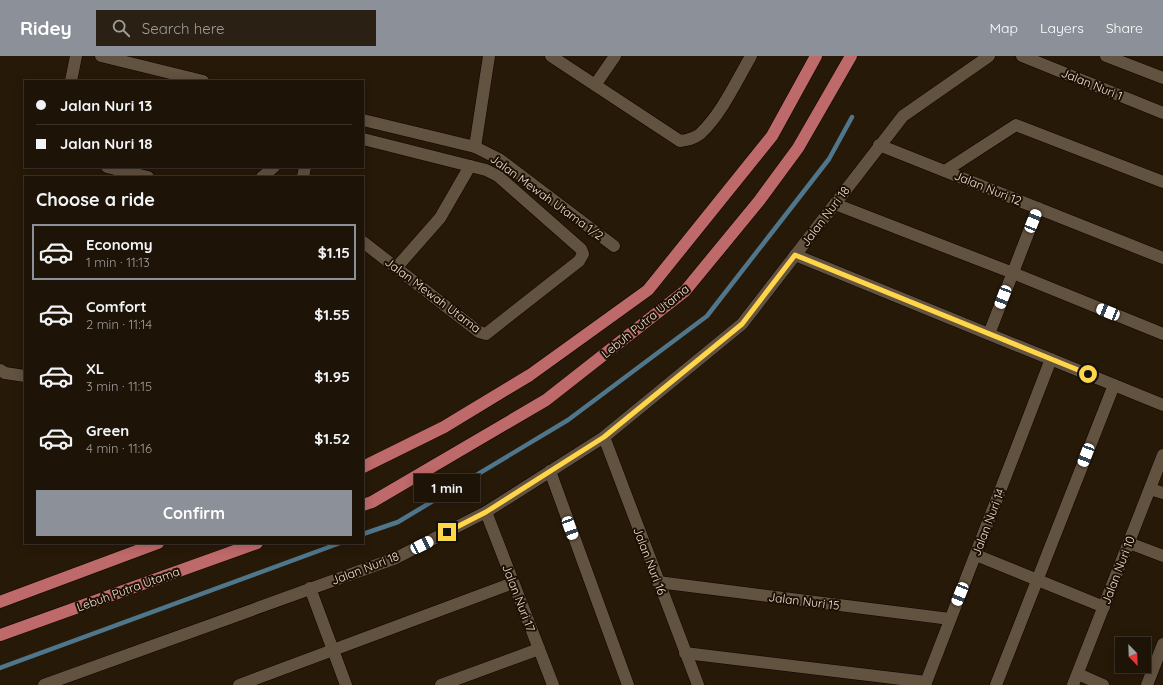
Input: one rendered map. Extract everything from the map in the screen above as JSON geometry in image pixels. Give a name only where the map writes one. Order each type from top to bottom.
[{"type":"main road","name":"Lebuh Putra Utama","points":[[364,467],[444,427],[530,375],[648,290],[772,136],[816,56]]},
{"type":"main road","name":"Lebuh Putra Utama","points":[[364,505],[372,502],[546,400],[685,291],[759,201],[798,148],[851,56]]},
{"type":"main road","points":[[0,602],[155,544]]},
{"type":"main road","name":"Lebuh Putra Utama","points":[[0,635],[254,544]]},
{"type":"street","points":[[71,80],[76,56]]},
{"type":"street","points":[[101,56],[199,80]]},
{"type":"street","points":[[474,147],[489,56]]},
{"type":"street","points":[[551,56],[680,141],[690,140],[700,134],[722,106],[751,56]]},
{"type":"street","points":[[595,85],[615,56]]},
{"type":"street","points":[[879,145],[903,116],[989,56]]},
{"type":"street","name":"Jalan Nuri 1","points":[[1022,56],[1163,113]]},
{"type":"street","points":[[1106,56],[1163,78]]},
{"type":"street","name":"Jalan Mewah Utama 1/2","points":[[364,120],[474,147],[499,159],[614,246]]},
{"type":"street","points":[[945,171],[1016,125],[1163,182]]},
{"type":"street","name":"Jalan Mewah Utama","points":[[364,140],[486,170],[498,176],[581,249],[583,254],[579,261],[486,334],[478,332],[364,243]]},
{"type":"street","name":"Jalan Nuri 12","points":[[879,145],[1163,258]]},
{"type":"street","name":"Jalan Nuri 18","points":[[44,685],[396,558],[486,512],[604,437],[742,324],[879,145]]},
{"type":"street","points":[[396,268],[440,218],[470,166]]},
{"type":"street","points":[[111,168],[144,176]]},
{"type":"street","points":[[263,176],[273,168]]},
{"type":"street","points":[[835,204],[1013,273],[1163,334]]},
{"type":"street","points":[[989,334],[1038,208]]},
{"type":"street","points":[[795,255],[1163,405]]},
{"type":"street","name":"Jalan Nuri 14","points":[[926,683],[1051,359]]},
{"type":"street","points":[[0,370],[5,373],[24,376]]},
{"type":"street","points":[[996,685],[1114,384]]},
{"type":"street","name":"Jalan Nuri 16","points":[[604,437],[698,685]]},
{"type":"street","name":"Jalan Nuri 10","points":[[1076,680],[1163,454]]},
{"type":"street","points":[[550,471],[628,685]]},
{"type":"street","points":[[1150,488],[1163,493]]},
{"type":"street","name":"Jalan Nuri 17","points":[[486,512],[553,685]]},
{"type":"street","points":[[1129,543],[1163,556]]},
{"type":"street","points":[[976,555],[1036,581],[1104,607]]},
{"type":"street","points":[[239,685],[513,582]]},
{"type":"street","name":"Jalan Nuri 15","points":[[658,582],[950,619]]},
{"type":"street","points":[[310,588],[346,685]]},
{"type":"street","points":[[1147,685],[1163,644]]},
{"type":"street","points":[[441,685],[539,649]]},
{"type":"street","points":[[685,653],[926,683]]},
{"type":"street","points":[[1076,680],[1103,685]]},
{"type":"waterway","points":[[364,534],[398,522],[568,420],[707,316],[829,159],[852,117]]},
{"type":"waterway","points":[[0,668],[337,544]]},
{"type":"route","points":[[447,532],[486,512],[604,437],[742,324],[795,255],[1088,374]]}]
